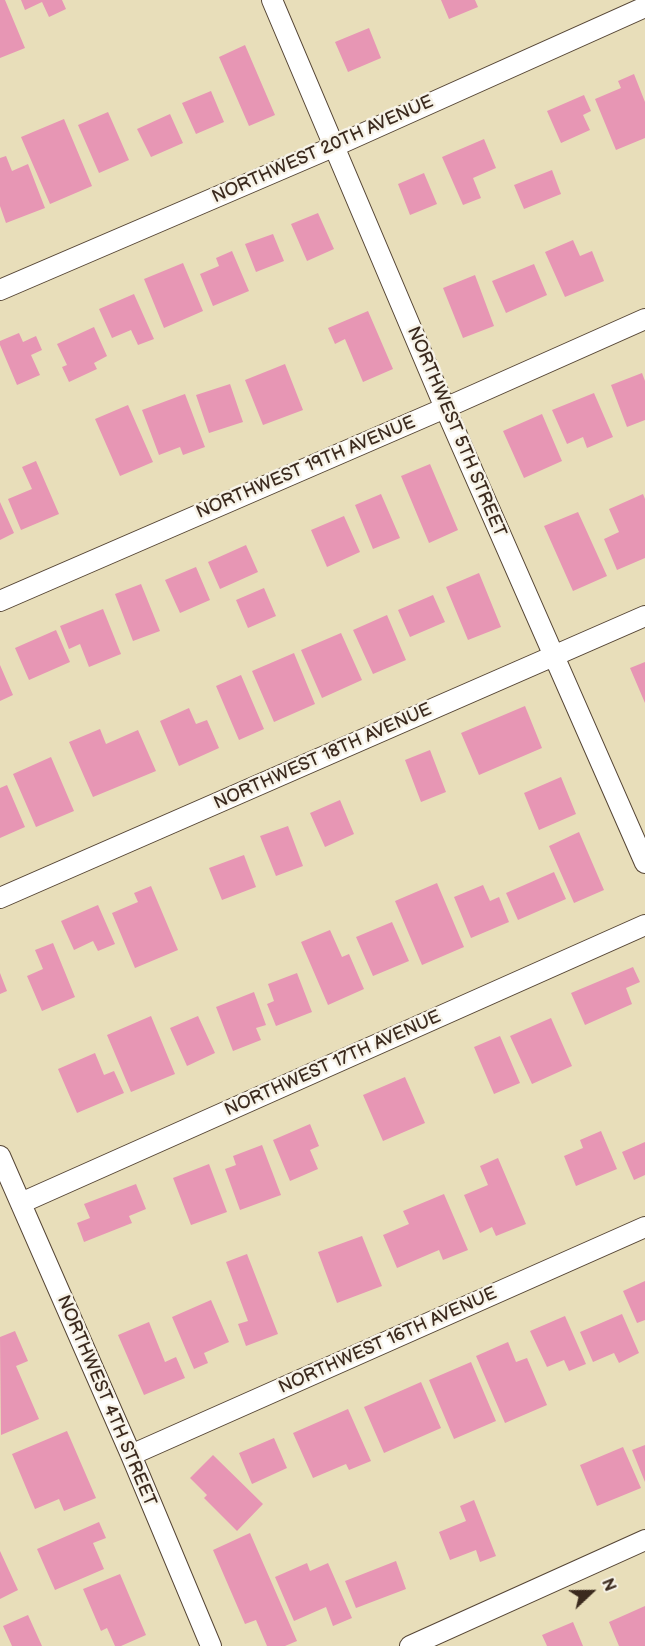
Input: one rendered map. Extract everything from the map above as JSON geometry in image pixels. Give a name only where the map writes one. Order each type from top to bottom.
[{"type":"street","name":"NORTHWEST 5TH STREET","points":[[272,0],[445,408],[645,863]]},
{"type":"street","name":"NORTHWEST 20TH AVENUE","points":[[0,290],[333,147],[645,7]]},
{"type":"street","name":"NORTHWEST 19TH AVENUE","points":[[0,601],[645,319]]},
{"type":"street","name":"NORTHWEST 18TH AVENUE","points":[[0,898],[645,616]]},
{"type":"street","name":"NORTHWEST 17TH AVENUE","points":[[21,1203],[645,925]]},
{"type":"street","name":"NORTHWEST 4TH STREET","points":[[0,1156],[211,1646]]},
{"type":"street","name":"NORTHWEST 16TH AVENUE","points":[[130,1455],[645,1227]]},
{"type":"street","points":[[411,1646],[645,1540]]},
{"type":"building","points":[[0,0],[5,0],[25,48],[0,58]]},
{"type":"building","points":[[21,0],[62,0],[66,9],[49,17],[42,2],[25,10]]},
{"type":"building","points":[[441,0],[475,0],[478,7],[449,19]]},
{"type":"building","points":[[369,28],[381,58],[348,72],[335,42]]},
{"type":"building","points":[[245,45],[275,115],[249,126],[219,57]]},
{"type":"building","points":[[634,74],[645,102],[645,138],[616,150],[595,99],[621,88],[618,81]]},
{"type":"building","points":[[211,91],[224,122],[196,134],[182,103]]},
{"type":"building","points":[[584,95],[591,111],[583,115],[590,130],[561,143],[547,111]]},
{"type":"building","points":[[108,112],[129,160],[99,173],[78,125]]},
{"type":"building","points":[[170,114],[183,143],[151,157],[137,129]]},
{"type":"building","points":[[64,119],[92,186],[50,204],[21,137]]},
{"type":"building","points":[[484,139],[496,168],[473,178],[481,198],[463,205],[442,157]]},
{"type":"building","points":[[6,156],[12,171],[28,164],[45,208],[6,223],[0,206],[0,158]]},
{"type":"building","points":[[552,170],[561,194],[524,209],[514,185]]},
{"type":"building","points":[[424,173],[437,204],[410,215],[398,184]]},
{"type":"building","points":[[318,213],[334,249],[307,261],[291,224]]},
{"type":"building","points":[[273,234],[284,261],[256,272],[245,244]]},
{"type":"building","points":[[573,240],[580,256],[592,251],[604,281],[565,297],[545,252]]},
{"type":"building","points":[[232,251],[249,291],[213,306],[200,274],[219,266],[216,258]]},
{"type":"building","points":[[183,263],[203,311],[164,328],[144,279]]},
{"type":"building","points":[[534,264],[547,295],[506,313],[492,281]]},
{"type":"building","points":[[475,275],[494,326],[463,338],[443,288]]},
{"type":"building","points":[[134,294],[154,339],[138,345],[131,330],[112,338],[99,309]]},
{"type":"building","points":[[368,311],[393,369],[363,382],[345,339],[335,344],[328,328]]},
{"type":"building","points":[[94,327],[107,356],[94,363],[97,369],[69,382],[62,367],[67,365],[57,344]]},
{"type":"building","points":[[19,333],[23,342],[36,336],[42,350],[31,355],[40,375],[17,385],[0,341]]},
{"type":"building","points":[[285,364],[303,410],[263,425],[245,380]]},
{"type":"building","points":[[642,373],[645,381],[645,420],[627,427],[611,385]]},
{"type":"building","points":[[230,384],[243,422],[209,433],[196,395]]},
{"type":"building","points":[[594,393],[613,437],[587,448],[583,437],[567,444],[552,410]]},
{"type":"building","points":[[185,394],[205,447],[183,455],[180,447],[159,455],[142,410]]},
{"type":"building","points":[[128,405],[153,462],[120,476],[95,419]]},
{"type":"building","points":[[542,414],[562,461],[524,478],[503,431]]},
{"type":"building","points":[[36,461],[59,514],[21,530],[8,499],[32,489],[22,467]]},
{"type":"building","points":[[430,464],[458,530],[429,543],[401,476]]},
{"type":"building","points":[[381,494],[400,538],[373,549],[355,505]]},
{"type":"building","points":[[643,494],[645,499],[645,558],[617,570],[604,539],[619,532],[609,509]]},
{"type":"building","points":[[0,502],[14,533],[0,540]]},
{"type":"building","points":[[578,512],[607,576],[573,591],[544,526]]},
{"type":"building","points":[[344,516],[360,552],[327,567],[311,530]]},
{"type":"building","points":[[246,545],[258,572],[220,589],[208,562]]},
{"type":"building","points":[[196,567],[210,600],[180,613],[165,580]]},
{"type":"building","points":[[479,573],[501,627],[468,640],[446,587]]},
{"type":"building","points":[[141,584],[160,631],[133,641],[115,594]]},
{"type":"building","points":[[264,588],[276,616],[248,628],[236,600]]},
{"type":"building","points":[[433,595],[445,622],[410,637],[398,610]]},
{"type":"building","points":[[103,609],[121,654],[89,667],[80,644],[69,649],[60,626]]},
{"type":"building","points":[[387,615],[406,660],[373,674],[353,630]]},
{"type":"building","points":[[56,630],[70,662],[29,680],[15,648]]},
{"type":"building","points":[[341,633],[362,680],[322,698],[301,650]]},
{"type":"building","points":[[294,653],[315,704],[274,722],[252,671]]},
{"type":"building","points":[[645,662],[645,703],[630,668]]},
{"type":"building","points":[[0,665],[13,695],[0,701]]},
{"type":"building","points":[[241,675],[264,729],[239,740],[216,686]]},
{"type":"building","points":[[525,706],[542,748],[479,775],[461,733]]},
{"type":"building","points":[[189,708],[196,724],[207,720],[219,748],[179,766],[160,721]]},
{"type":"building","points":[[100,729],[106,744],[138,730],[156,771],[93,797],[69,742]]},
{"type":"building","points":[[430,750],[446,792],[421,802],[405,760]]},
{"type":"building","points":[[51,757],[74,811],[36,827],[13,774]]},
{"type":"building","points":[[561,777],[576,814],[539,830],[524,793]]},
{"type":"building","points":[[7,785],[25,827],[0,838],[0,788]]},
{"type":"building","points":[[340,800],[354,834],[325,847],[310,813]]},
{"type":"building","points":[[288,826],[303,866],[276,876],[260,836]]},
{"type":"building","points":[[579,832],[604,890],[574,903],[549,846]]},
{"type":"building","points":[[244,855],[256,887],[222,900],[209,868]]},
{"type":"building","points":[[554,872],[566,899],[518,920],[506,893]]},
{"type":"building","points":[[437,883],[464,947],[422,965],[395,901]]},
{"type":"building","points":[[483,885],[490,901],[499,897],[509,922],[471,938],[454,897]]},
{"type":"building","points":[[151,886],[178,950],[135,968],[112,913],[138,902],[134,893]]},
{"type":"building","points":[[98,905],[115,944],[98,951],[93,941],[74,950],[61,921]]},
{"type":"building","points":[[392,922],[409,961],[373,976],[356,937]]},
{"type":"building","points":[[330,930],[342,957],[349,954],[364,989],[328,1005],[301,942]]},
{"type":"building","points":[[53,943],[75,997],[42,1011],[27,976],[43,969],[35,950]]},
{"type":"building","points":[[633,967],[640,982],[626,988],[632,1004],[585,1025],[571,993]]},
{"type":"building","points":[[0,973],[7,991],[0,994]]},
{"type":"building","points":[[297,973],[312,1012],[276,1026],[267,1004],[274,1001],[268,984]]},
{"type":"building","points":[[254,992],[266,1025],[256,1028],[261,1040],[233,1051],[216,1007]]},
{"type":"building","points":[[151,1016],[175,1074],[131,1092],[107,1035]]},
{"type":"building","points":[[198,1016],[215,1053],[187,1066],[170,1028]]},
{"type":"building","points":[[551,1018],[572,1066],[532,1084],[510,1036]]},
{"type":"building","points":[[500,1036],[520,1083],[494,1094],[474,1047]]},
{"type":"building","points":[[95,1053],[104,1075],[114,1071],[124,1093],[77,1113],[58,1069]]},
{"type":"building","points":[[405,1077],[425,1123],[383,1141],[363,1095]]},
{"type":"building","points":[[310,1124],[319,1146],[310,1150],[318,1169],[290,1181],[273,1140]]},
{"type":"building","points":[[601,1131],[617,1169],[576,1186],[564,1156],[583,1148],[580,1140]]},
{"type":"building","points":[[645,1142],[645,1175],[634,1180],[622,1152]]},
{"type":"building","points":[[262,1145],[281,1195],[240,1210],[225,1169],[236,1165],[233,1156]]},
{"type":"building","points":[[498,1158],[526,1224],[496,1236],[492,1227],[480,1233],[464,1195],[488,1185],[480,1166]]},
{"type":"building","points":[[209,1164],[227,1212],[191,1225],[173,1178]]},
{"type":"building","points":[[136,1184],[146,1209],[129,1216],[132,1223],[84,1242],[77,1223],[90,1218],[84,1204]]},
{"type":"building","points":[[444,1194],[468,1250],[443,1260],[439,1250],[397,1268],[383,1235],[409,1224],[403,1211]]},
{"type":"building","points":[[362,1236],[382,1286],[337,1303],[318,1252]]},
{"type":"building","points":[[247,1254],[278,1334],[246,1346],[238,1324],[248,1321],[226,1262]]},
{"type":"building","points":[[645,1281],[645,1320],[637,1323],[623,1291]]},
{"type":"building","points":[[211,1300],[229,1342],[204,1353],[208,1363],[194,1369],[172,1317]]},
{"type":"building","points":[[622,1314],[639,1353],[619,1363],[614,1353],[593,1362],[580,1332]]},
{"type":"building","points":[[565,1316],[586,1364],[569,1371],[564,1360],[547,1367],[530,1331]]},
{"type":"building","points":[[149,1322],[165,1362],[176,1357],[185,1378],[144,1395],[118,1335]]},
{"type":"building","points":[[15,1331],[28,1361],[16,1366],[39,1419],[1,1435],[0,1337]]},
{"type":"building","points":[[508,1342],[516,1362],[527,1358],[547,1405],[505,1423],[476,1356]]},
{"type":"building","points":[[471,1362],[496,1421],[454,1439],[429,1380]]},
{"type":"building","points":[[421,1382],[441,1428],[384,1453],[364,1407]]},
{"type":"building","points":[[348,1409],[371,1461],[349,1470],[346,1464],[313,1478],[293,1433]]},
{"type":"building","points":[[67,1431],[96,1498],[64,1511],[59,1499],[35,1509],[12,1454]]},
{"type":"building","points":[[274,1438],[287,1468],[252,1484],[239,1453]]},
{"type":"building","points":[[645,1445],[645,1482],[632,1450]]},
{"type":"building","points":[[623,1447],[641,1488],[597,1506],[580,1465]]},
{"type":"building","points":[[213,1455],[263,1504],[237,1531],[204,1498],[207,1495],[190,1478]]},
{"type":"building","points":[[474,1500],[496,1556],[480,1562],[476,1550],[450,1560],[439,1532],[466,1521],[460,1506]]},
{"type":"building","points":[[99,1522],[106,1538],[93,1543],[104,1569],[55,1590],[37,1549]]},
{"type":"building","points":[[250,1533],[297,1641],[285,1646],[267,1646],[256,1620],[245,1624],[213,1550]]},
{"type":"building","points":[[0,1551],[18,1590],[0,1599]]},
{"type":"building","points":[[396,1561],[406,1589],[356,1608],[345,1581]]},
{"type":"building","points":[[307,1563],[310,1571],[328,1563],[352,1618],[333,1626],[326,1607],[294,1621],[275,1577]]},
{"type":"building","points":[[120,1574],[146,1635],[121,1646],[115,1646],[107,1628],[101,1631],[83,1589]]},
{"type":"building","points":[[645,1606],[645,1646],[619,1646],[609,1622]]},
{"type":"building","points":[[28,1615],[42,1646],[12,1646],[3,1626]]},
{"type":"building","points":[[573,1622],[583,1646],[547,1646],[542,1635]]}]
